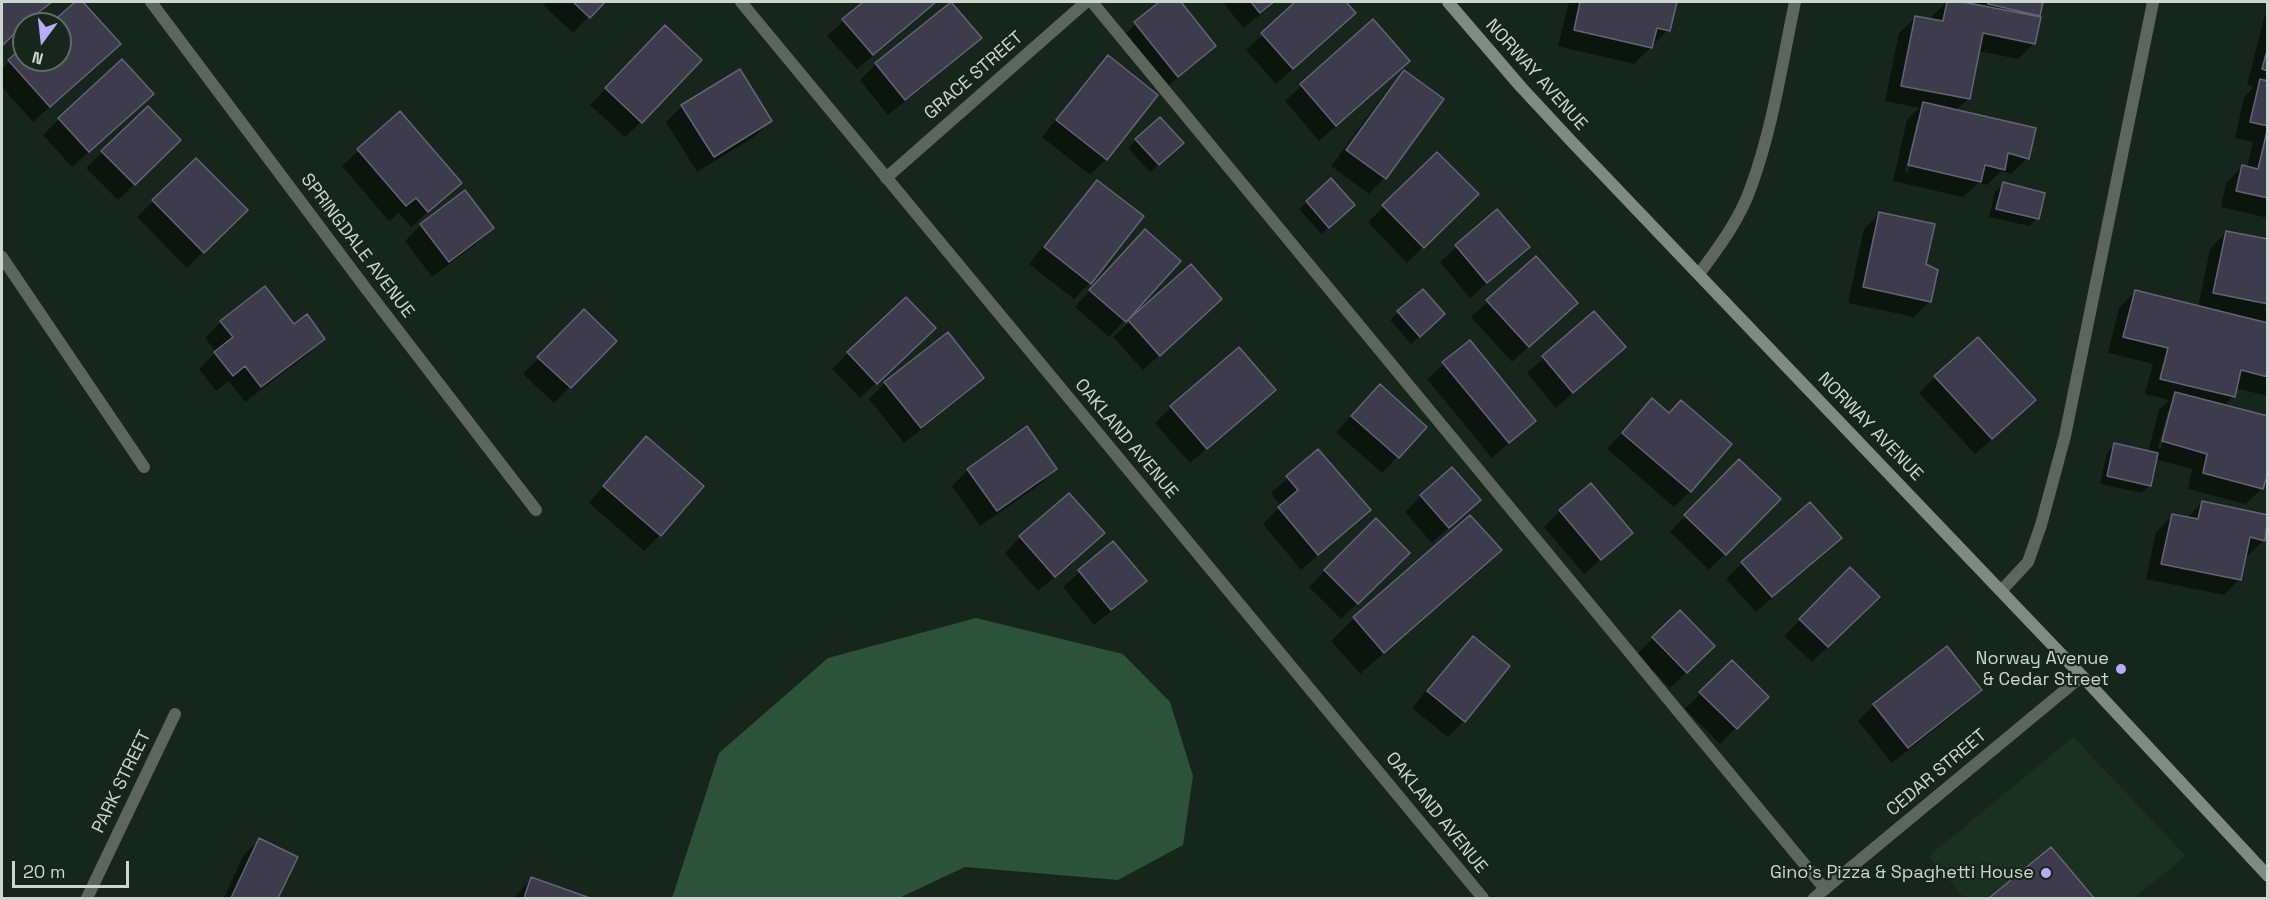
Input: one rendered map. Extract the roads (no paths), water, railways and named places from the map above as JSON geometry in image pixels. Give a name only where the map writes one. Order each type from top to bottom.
[{"type":"main road","name":"NORWAY AVENUE","points":[[1448,2],[1573,143],[2267,873]]},
{"type":"street","name":"SPRINGDALE AVENUE","points":[[151,2],[367,290],[537,510]]},
{"type":"street","name":"OAKLAND AVENUE","points":[[741,2],[1480,897]]},
{"type":"street","name":"GRACE STREET","points":[[886,178],[1086,2]]},
{"type":"street","points":[[1092,2],[1825,889]]},
{"type":"street","points":[[1699,274],[1717,250],[1751,189],[1765,144],[1795,2]]},
{"type":"street","points":[[2001,591],[2028,562],[2041,525],[2065,436],[2153,2]]},
{"type":"street","points":[[2,258],[144,467]]},
{"type":"street","name":"CEDAR STREET","points":[[1814,898],[2082,676]]},
{"type":"street","name":"PARK STREET","points":[[87,898],[175,714]]},
{"type":"place","name":"Norway Avenue & Cedar Street","points":[[2121,669]]},
{"type":"place","name":"Gino's Pizza & Spaghetti House","points":[[2046,873]]}]
